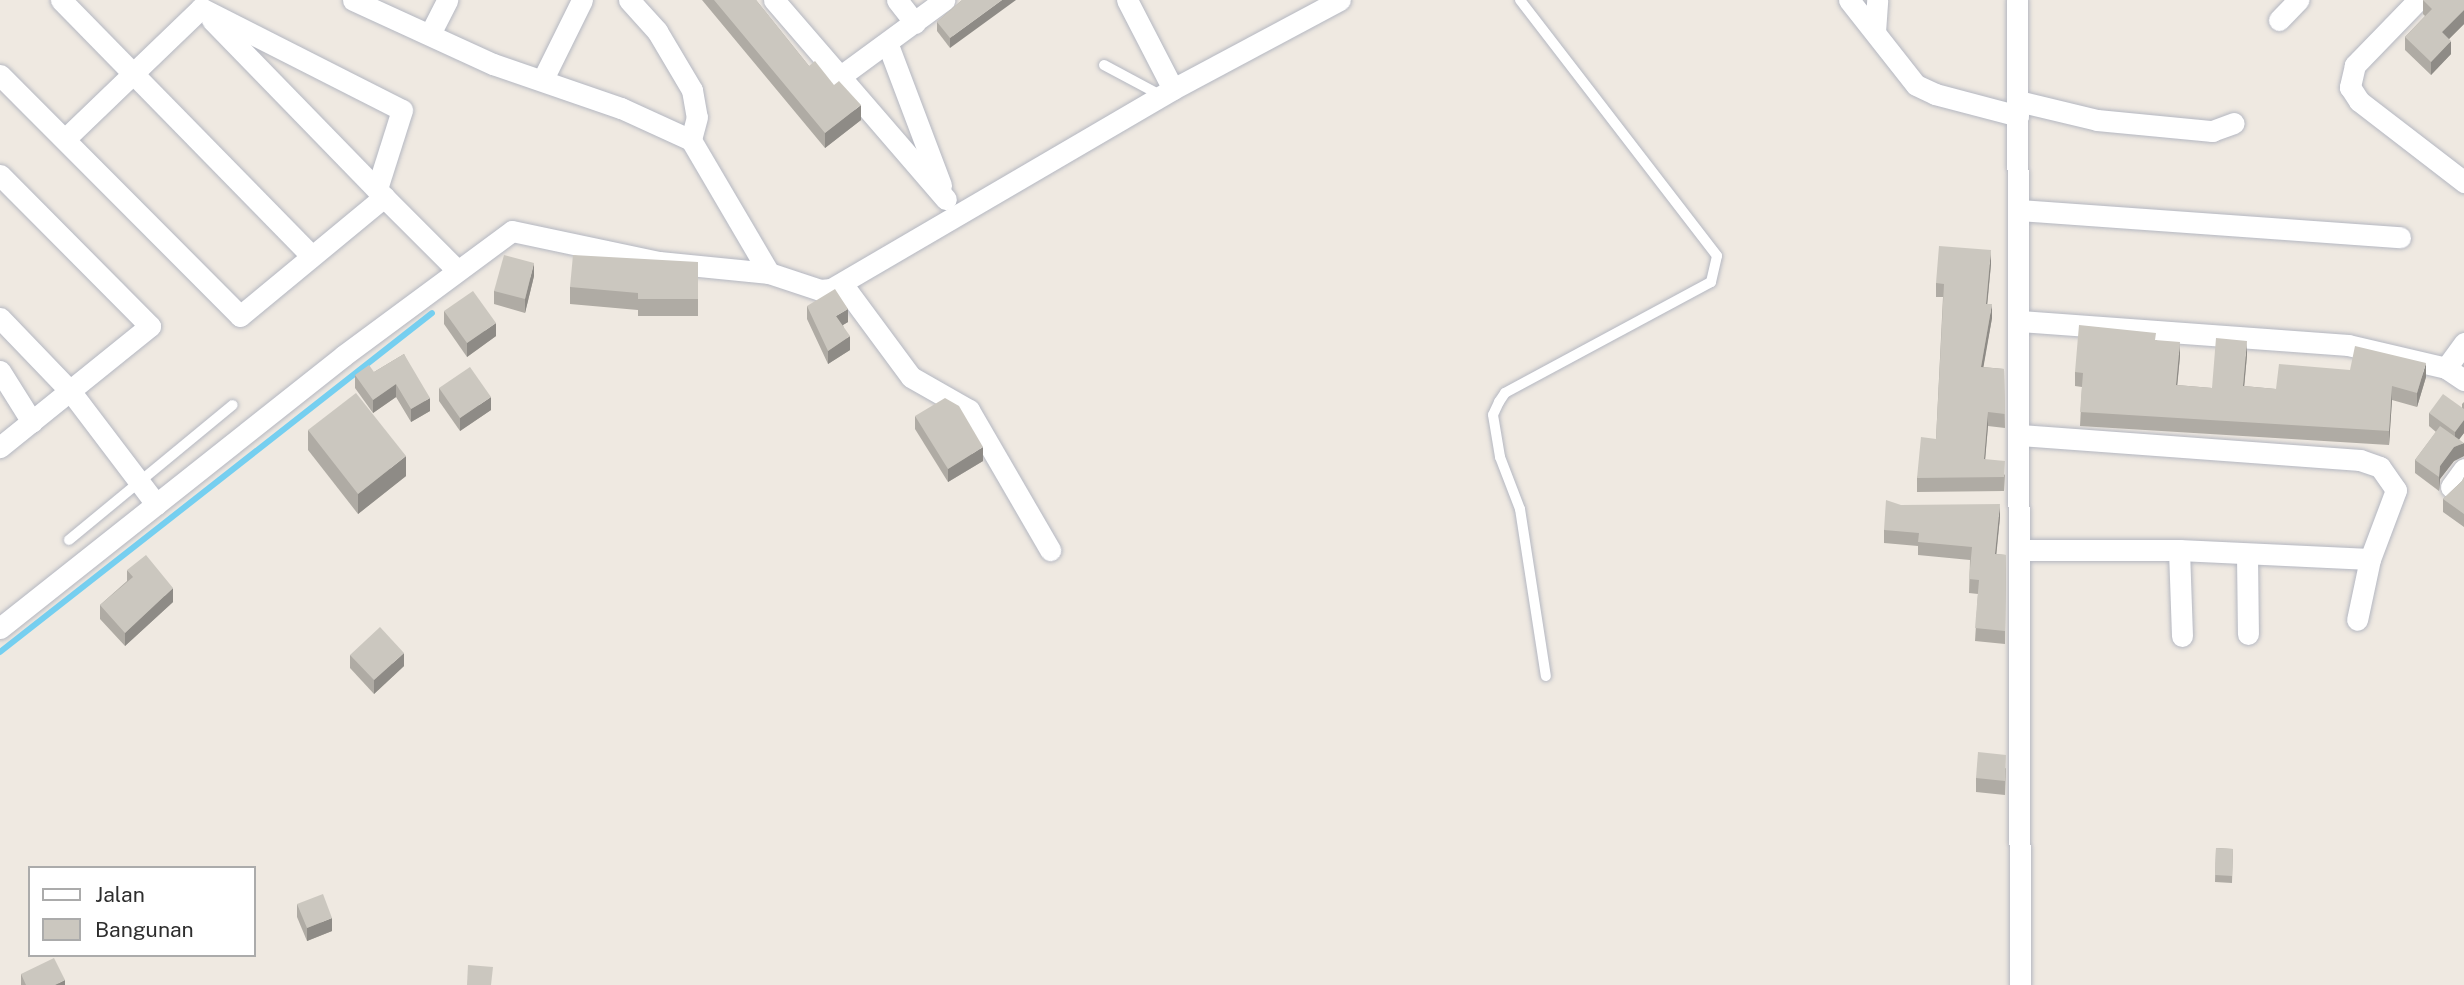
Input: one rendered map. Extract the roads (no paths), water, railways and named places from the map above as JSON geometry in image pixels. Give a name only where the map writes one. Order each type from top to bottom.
[{"type":"street","points":[[61,0],[311,255]]},
{"type":"street","points":[[354,0],[430,32],[493,64],[543,79],[691,140],[769,273]]},
{"type":"street","points":[[430,32],[447,0]]},
{"type":"street","points":[[543,79],[582,0]]},
{"type":"street","points":[[628,0],[657,31],[692,90],[697,117],[691,140]]},
{"type":"street","points":[[774,0],[951,207]]},
{"type":"street","points":[[897,0],[915,23]]},
{"type":"street","points":[[838,78],[888,45],[944,0]]},
{"type":"street","points":[[1127,0],[1168,92]]},
{"type":"street","points":[[1849,0],[1916,85],[1935,94],[2097,120],[2212,131],[2234,123]]},
{"type":"street","points":[[1875,32],[1877,0]]},
{"type":"street","points":[[2017,0],[2021,550],[2020,985]]},
{"type":"street","points":[[2279,20],[2298,0]]},
{"type":"street","points":[[2418,0],[2355,65],[2350,87],[2359,101],[2464,182]]},
{"type":"street","points":[[0,628],[457,270],[512,231],[660,262],[769,273],[820,290],[843,285],[951,207],[1332,2]]},
{"type":"street","points":[[65,139],[134,73],[197,4]]},
{"type":"street","points":[[197,4],[457,270]]},
{"type":"street","points":[[0,75],[240,316],[380,193],[402,110],[197,4]]},
{"type":"street","points":[[888,45],[951,207]]},
{"type":"street","points":[[0,176],[150,326],[0,447]]},
{"type":"street","points":[[2019,210],[2400,237]]},
{"type":"street","points":[[843,285],[911,377],[969,410],[1050,550]]},
{"type":"street","points":[[0,318],[71,392],[156,504]]},
{"type":"street","points":[[2020,321],[2348,345],[2446,368],[2464,380]]},
{"type":"street","points":[[2446,368],[2464,343]]},
{"type":"street","points":[[0,371],[32,422]]},
{"type":"street","points":[[2020,435],[2360,460],[2380,467],[2396,490],[2370,559],[2357,620]]},
{"type":"street","points":[[2451,487],[2464,469]]},
{"type":"street","points":[[1994,505],[2020,505]]},
{"type":"street","points":[[2021,550],[2179,550],[2370,559]]},
{"type":"street","points":[[2179,550],[2182,636]]},
{"type":"street","points":[[2247,555],[2248,634]]},
{"type":"lane","points":[[1520,0],[1717,256],[1711,282],[1505,393],[1493,415],[1500,457],[1520,509],[1546,676]]},
{"type":"lane","points":[[1104,65],[1168,92]]},
{"type":"lane","points":[[69,540],[233,405]]},
{"type":"waterway","points":[[0,652],[432,313]]}]
